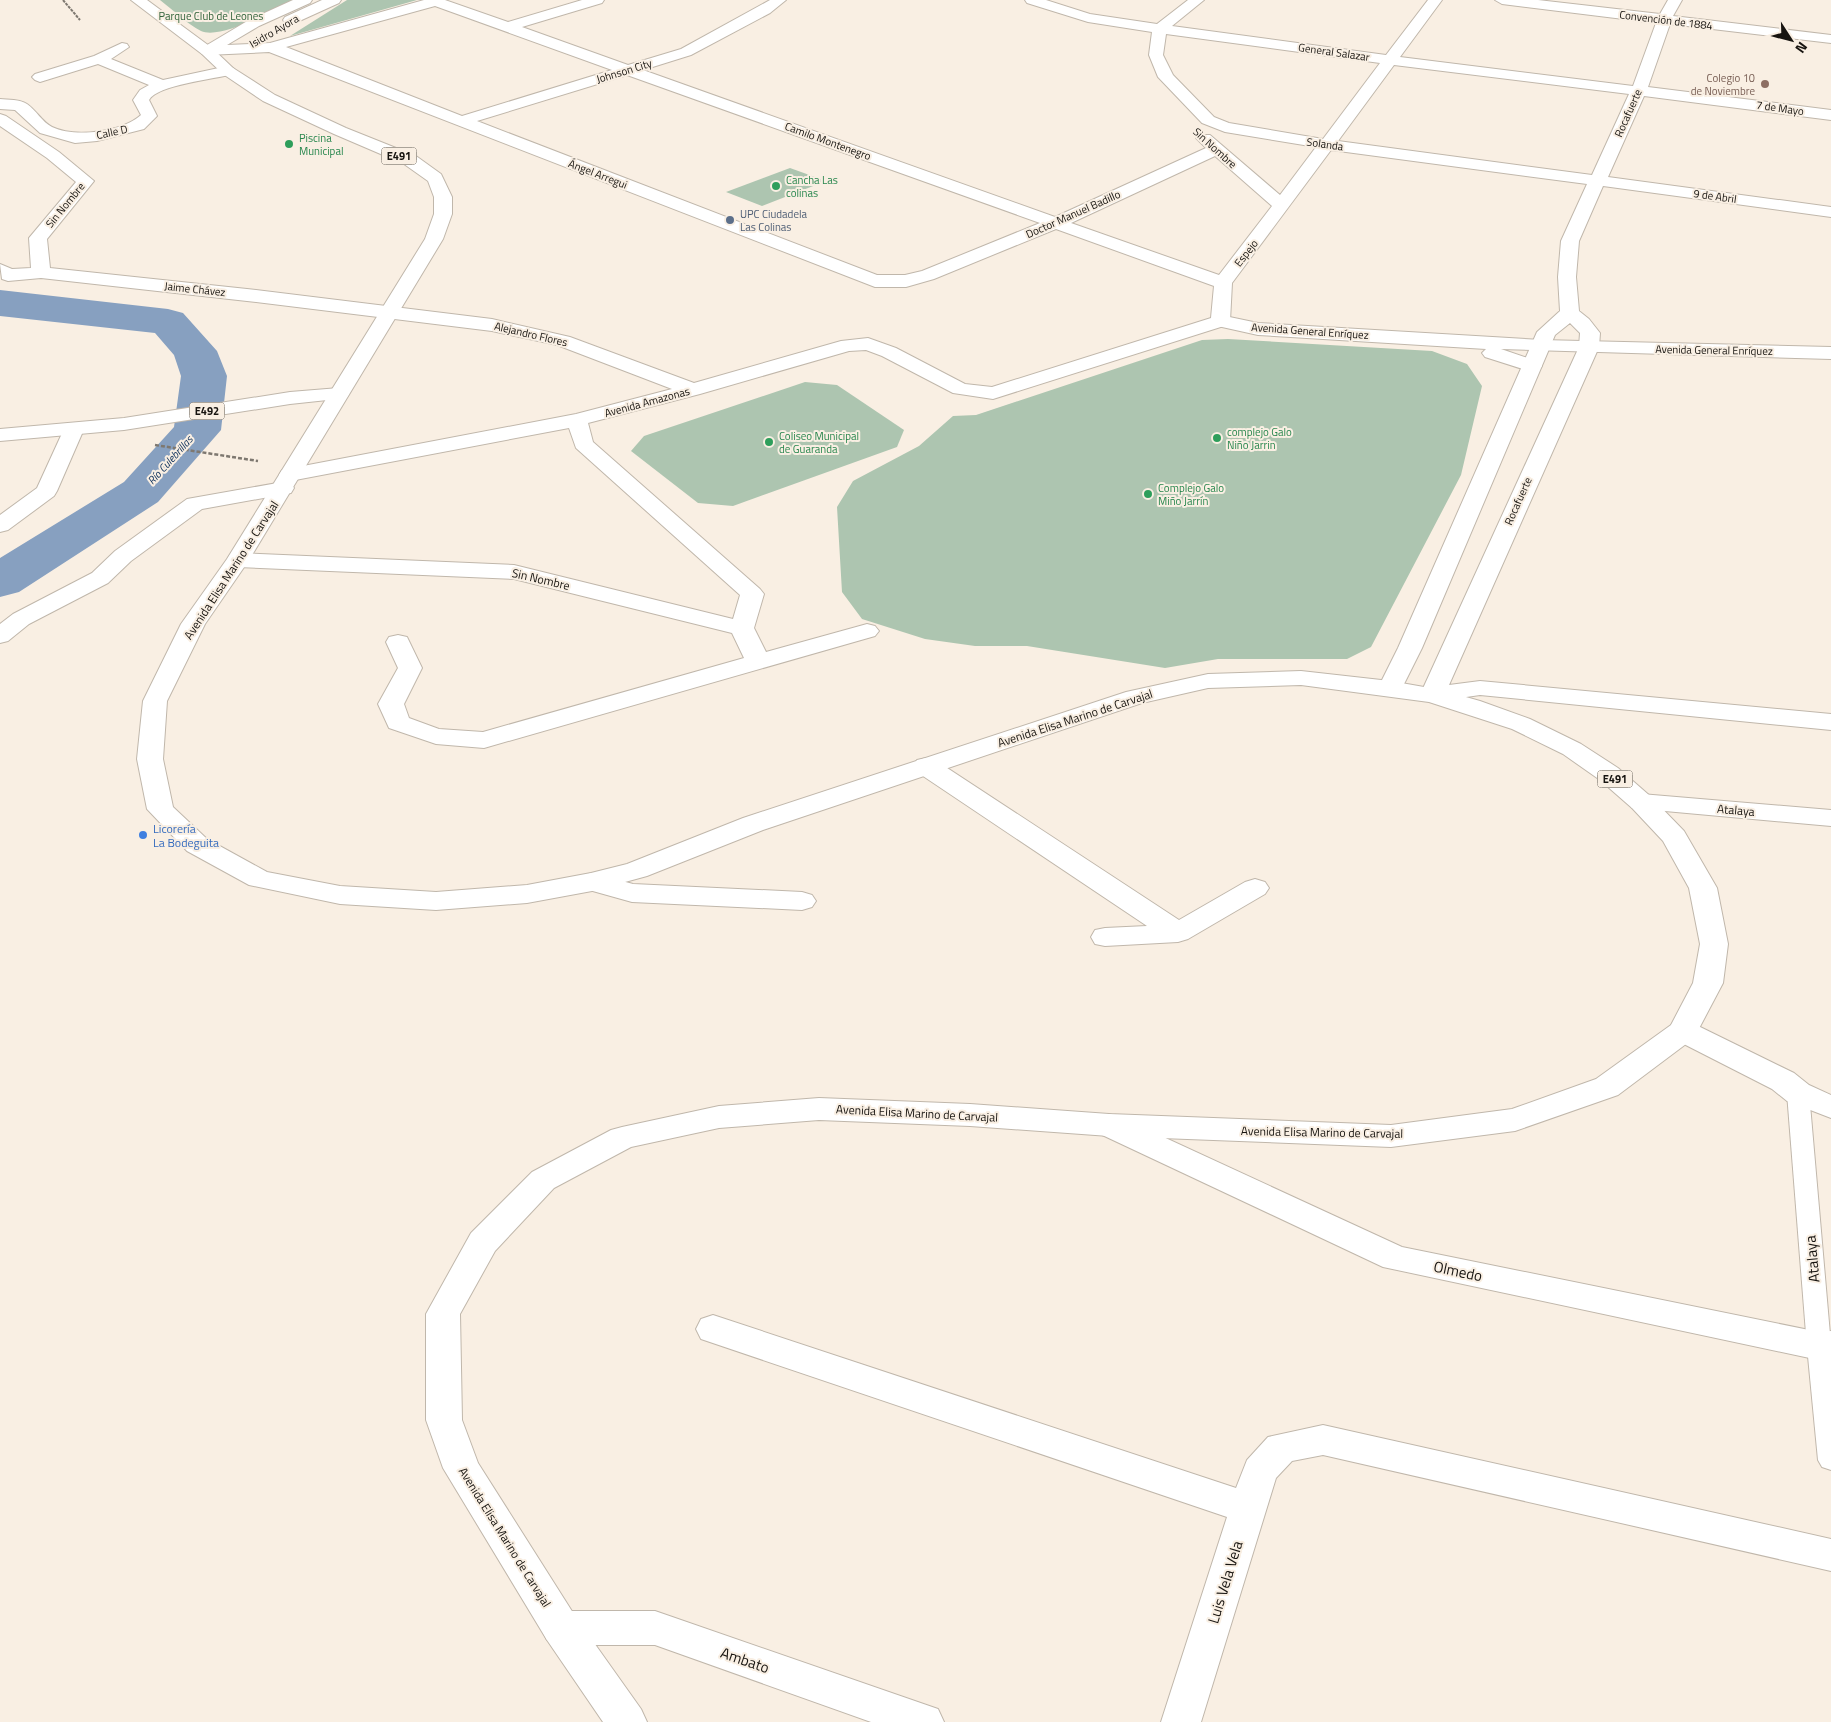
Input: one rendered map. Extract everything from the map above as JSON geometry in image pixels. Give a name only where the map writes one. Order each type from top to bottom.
[{"type":"main road","name":"E491","points":[[138,0],[208,51],[228,72]]},
{"type":"main road","name":"Isidro Ayora","points":[[208,51],[254,22],[305,0]]},
{"type":"main road","name":"Isidro Ayora","points":[[271,37],[334,0]]},
{"type":"main road","points":[[508,27],[597,0]]},
{"type":"main road","name":"Johnson City","points":[[461,121],[686,52],[765,10],[779,0]]},
{"type":"main road","name":"General Salazar","points":[[1032,0],[1088,18],[1160,29],[1390,60],[1639,90]]},
{"type":"main road","points":[[1160,29],[1197,0]]},
{"type":"main road","name":"Espejo","points":[[1223,283],[1435,0]]},
{"type":"main road","name":"Convención de 1884","points":[[1502,0],[1831,39]]},
{"type":"main road","name":"Rocafuerte","points":[[1570,312],[1567,277],[1570,240],[1639,90],[1664,20],[1675,0]]},
{"type":"main road","name":"Ángel Arregui","points":[[208,51],[242,50],[271,37],[434,1]]},
{"type":"main road","name":"Camilo Montenegro","points":[[434,1],[1223,283]]},
{"type":"main road","name":"Solanda","points":[[1160,29],[1156,55],[1166,77],[1208,120],[1225,127],[1326,144],[1598,181]]},
{"type":"main road","name":"Ángel Arregui","points":[[271,37],[461,121],[875,281],[906,281],[928,275]]},
{"type":"main road","points":[[40,77],[99,59],[122,47]]},
{"type":"main road","points":[[99,59],[162,85]]},
{"type":"main road","name":"Calle D","points":[[0,105],[20,106],[46,130],[75,138],[96,136],[138,126],[148,116],[141,100],[145,93],[162,85],[228,72]]},
{"type":"main road","name":"Avenida Elisa Marino de Carvajal","points":[[228,72],[270,98],[340,132],[410,160],[435,178],[443,197],[443,214],[434,239],[391,312],[238,560],[193,624],[155,702],[150,759],[160,809],[197,845],[259,879],[340,895],[436,901],[527,894],[592,882],[637,870],[753,824],[1135,697],[1208,681],[1300,678],[1390,688],[1432,695],[1521,724],[1572,749],[1609,774],[1641,802],[1674,837],[1703,888],[1714,944],[1708,983],[1683,1031],[1607,1087],[1515,1120],[1391,1136],[1109,1125],[970,1115],[819,1109],[719,1117],[622,1138],[543,1180],[483,1242],[443,1314],[444,1420],[461,1468],[561,1628],[627,1722]]},
{"type":"main road","name":"Sin Nombre","points":[[1166,77],[1172,100],[1186,120],[1216,150],[1282,206]]},
{"type":"main road","name":"7 de Mayo","points":[[1639,90],[1831,115]]},
{"type":"main road","name":"Sin Nombre","points":[[0,118],[86,181],[38,238],[41,273]]},
{"type":"main road","name":"Doctor Manuel Badillo","points":[[928,275],[1054,224],[1216,150]]},
{"type":"main road","name":"9 de Abril","points":[[1598,181],[1831,212]]},
{"type":"main road","name":"Jaime Chávez","points":[[0,269],[8,275],[41,273],[391,312]]},
{"type":"main road","points":[[1220,322],[1223,283]]},
{"type":"main road","name":"Alejandro Flores","points":[[391,312],[492,325],[563,341],[693,390]]},
{"type":"main road","points":[[1390,688],[1410,648],[1544,339],[1570,312],[1582,322],[1589,340]]},
{"type":"main road","name":"Avenida General Enríquez","points":[[1220,322],[1259,316],[1544,339]]},
{"type":"main road","name":"Avenida General Enríquez","points":[[1220,322],[1258,330],[1432,338],[1589,340],[1831,353]]},
{"type":"main road","name":"Avenida Amazonas","points":[[0,636],[21,619],[100,578],[124,556],[195,504],[287,482],[577,420],[693,390],[848,344],[868,344],[889,352],[960,388],[992,393],[1220,322]]},
{"type":"main road","name":"Avenida General Enríquez","points":[[1589,340],[1831,336]]},
{"type":"main road","points":[[1432,338],[1464,345],[1532,366]]},
{"type":"main road","name":"Rocafuerte","points":[[1432,695],[1589,340]]},
{"type":"main road","name":"E492","points":[[0,435],[124,424],[290,398],[339,394]]},
{"type":"main road","points":[[577,420],[583,444],[752,594],[742,628],[758,662]]},
{"type":"main road","points":[[0,525],[46,491],[74,429]]},
{"type":"main road","name":"Sin Nombre","points":[[238,560],[514,572],[742,628]]},
{"type":"main road","points":[[398,642],[410,668],[391,704],[398,723],[436,736],[484,740],[867,631]]},
{"type":"main road","points":[[1432,695],[1480,688],[1831,722]]},
{"type":"main road","points":[[926,766],[1178,933]]},
{"type":"main road","name":"Atalaya","points":[[1641,802],[1831,818]]},
{"type":"main road","points":[[592,882],[632,893],[802,901]]},
{"type":"main road","points":[[1105,937],[1178,933],[1255,888]]},
{"type":"main road","points":[[1683,1031],[1783,1080],[1798,1093],[1831,1107]]},
{"type":"main road","name":"Olmedo","points":[[1109,1125],[1395,1258],[1825,1345]]},
{"type":"main road","points":[[713,1329],[1248,1508]]},
{"type":"main road","name":"Luis Vela Vela","points":[[1181,1722],[1260,1471],[1281,1448],[1323,1440],[1831,1555]]},
{"type":"main road","name":"Ambato","points":[[561,1628],[655,1628],[924,1722]]},
{"type":"lane","name":"Atalaya","points":[[1798,1093],[1825,1345],[1831,1460]]},
{"type":"path","points":[[63,0],[80,20]]},
{"type":"path","points":[[154,445],[258,462]]},
{"type":"green space","name":"Parque Club de Leones","points":[[160,0],[293,1],[247,23],[210,33],[201,31],[185,21]]},
{"type":"green space","points":[[347,0],[417,0],[290,36]]},
{"type":"green space","name":"Cancha Las colinas","points":[[790,168],[826,181],[762,206],[726,192]]},
{"type":"green space","name":"Complejo Galo Miño Jarrín","points":[[1228,339],[1432,351],[1467,364],[1482,386],[1461,475],[1371,647],[1347,659],[1218,659],[1165,668],[1027,646],[975,646],[925,639],[862,619],[842,592],[837,507],[853,481],[919,446],[953,416],[976,415],[1202,340]]},
{"type":"green space","name":"Coliseo Municipal de Guaranda","points":[[805,382],[837,385],[904,430],[897,447],[733,506],[698,503],[631,451],[644,436]]},
{"type":"waterway","name":"Río Culebrillas","points":[[0,303],[168,322],[195,351],[204,376],[197,430],[141,492],[0,581]]},
{"type":"place","name":"Colegio 10 de Noviembre","points":[[1765,84]]},
{"type":"place","name":"Piscina Municipal","points":[[289,144]]},
{"type":"place","name":"Cancha Las colinas","points":[[776,186]]},
{"type":"place","name":"UPC Ciudadela Las Colinas","points":[[730,220]]},
{"type":"place","name":"complejo Galo Niño Jarrin","points":[[1217,438]]},
{"type":"place","name":"Coliseo Municipal de Guaranda","points":[[769,442]]},
{"type":"place","name":"Complejo Galo Miño Jarrín","points":[[1148,494]]},
{"type":"place","name":"Licorería La Bodeguita","points":[[143,835]]}]
